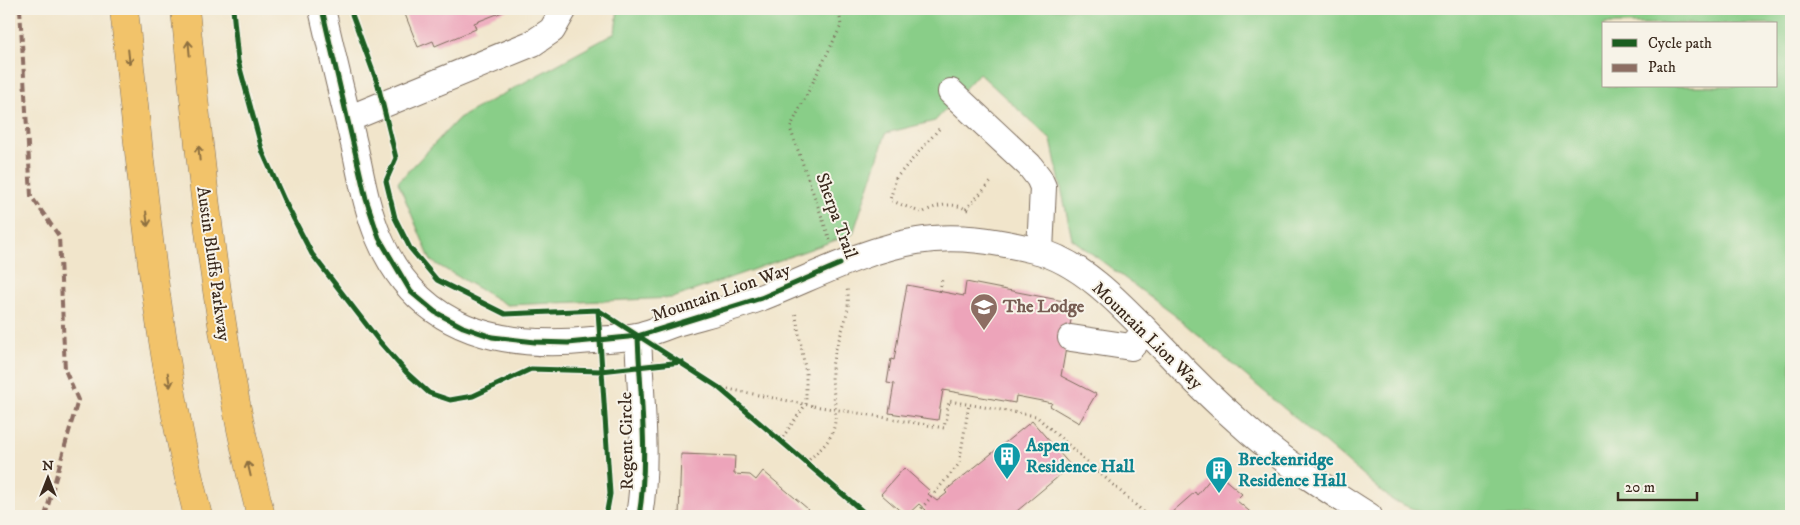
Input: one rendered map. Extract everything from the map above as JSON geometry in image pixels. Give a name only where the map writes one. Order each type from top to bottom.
[{"type":"main road","points":[[124,9],[142,182],[162,342],[175,416],[198,516]]},
{"type":"main road","name":"Austin Bluffs Parkway","points":[[185,9],[201,174],[222,330],[234,402],[261,516]]},
{"type":"street","name":"Mountain Lion Way","points":[[322,9],[366,199],[379,238],[411,292],[435,312],[463,328],[492,337],[568,343],[638,336],[761,298],[840,264],[880,250],[917,241],[949,238],[991,241],[1040,251],[1073,268],[1107,293],[1243,426],[1325,488],[1369,516]]},
{"type":"street","points":[[348,119],[534,42],[552,30],[564,9]]},
{"type":"street","points":[[951,92],[1029,165],[1039,178],[1043,197],[1040,251]]},
{"type":"street","points":[[1071,338],[1131,347],[1146,331]]},
{"type":"street","name":"Regent Circle","points":[[638,336],[644,455],[642,497],[638,516]]},
{"type":"path","points":[[939,129],[896,178],[890,200],[922,213],[941,205],[966,209],[992,181]]},
{"type":"path","points":[[940,291],[942,279]]},
{"type":"path","points":[[780,441],[806,404],[806,374],[794,304]]},
{"type":"path","points":[[718,387],[814,406],[944,428],[949,401],[1036,416],[1148,516]]},
{"type":"path","points":[[915,516],[959,464],[969,404]]},
{"type":"green space","points":[[618,9],[1791,9],[1791,516],[1430,516],[1392,500],[1173,314],[1072,239],[1051,140],[979,73],[935,121],[886,133],[853,234],[673,298],[507,305],[431,261],[398,182],[459,118],[615,33]]},
{"type":"building","points":[[403,9],[510,9],[474,23],[476,29],[435,46],[433,41],[418,47]]},
{"type":"building","name":"The Lodge","points":[[966,282],[1074,303],[1061,376],[1096,394],[1079,423],[1050,406],[1052,403],[1016,396],[1015,403],[943,390],[938,420],[889,413],[894,384],[887,383],[891,359],[894,360],[907,285],[964,296]]},
{"type":"building","name":"Aspen Residence Hall","points":[[1032,421],[1071,466],[1011,516],[924,516],[922,514],[926,510],[919,504],[906,516],[881,494],[904,468],[930,491],[928,494],[937,501],[947,493],[945,491]]},
{"type":"building","points":[[681,454],[735,456],[734,474],[750,475],[756,480],[763,471],[808,509],[802,516],[679,516]]},
{"type":"building","name":"Breckenridge Residence Hall","points":[[1216,472],[1242,494],[1236,500],[1255,516],[1173,516],[1171,513],[1195,492],[1197,495]]},
{"type":"marked path","points":[[20,9],[31,196],[59,236],[65,370],[78,400],[45,516]]},
{"type":"cycle path","points":[[233,9],[238,61],[263,153],[284,200],[312,254],[379,341],[407,373],[429,393],[450,400],[473,396],[531,369],[601,371],[682,362]]},
{"type":"cycle path","name":"Sherpa Trail","points":[[322,9],[366,199],[379,238],[411,292],[435,312],[463,327],[492,337],[535,342],[568,343],[638,336],[761,298],[840,264]]},
{"type":"cycle path","points":[[350,9],[378,85],[396,158],[386,181],[395,218],[410,248],[437,280],[505,314],[598,310],[718,387],[868,516]]},
{"type":"cycle path","points":[[598,310],[610,494],[606,516]]},
{"type":"cycle path","points":[[638,336],[644,449],[639,516]]},
{"type":"place","name":"The Lodge","points":[[984,331]]},
{"type":"place","name":"Aspen Residence Hall","points":[[1007,480]]},
{"type":"place","name":"Breckenridge Residence Hall","points":[[1219,494]]}]
